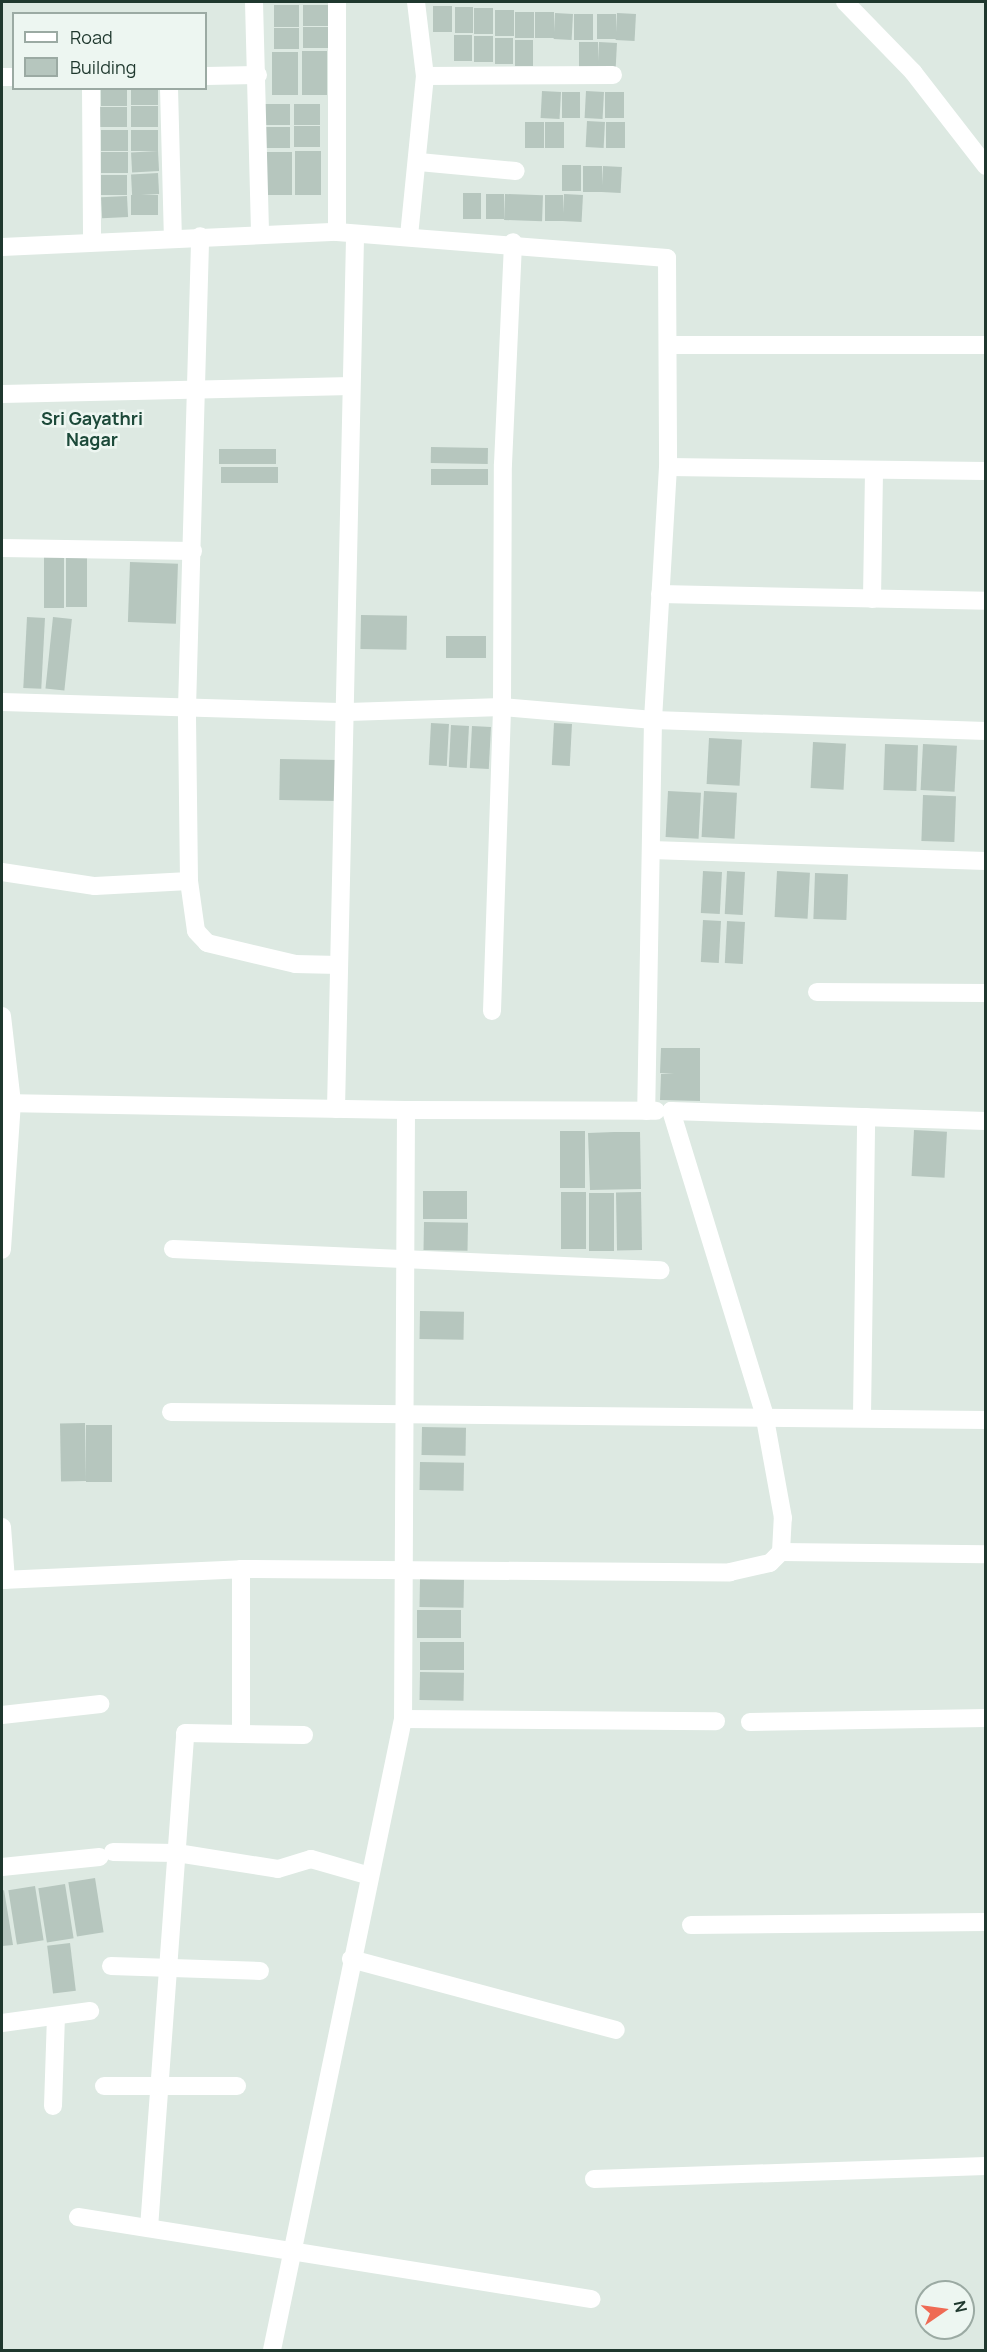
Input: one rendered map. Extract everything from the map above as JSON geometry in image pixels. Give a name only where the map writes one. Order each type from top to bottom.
[{"type":"street","points":[[254,2],[258,75],[260,235]]},
{"type":"street","points":[[337,2],[337,232]]},
{"type":"street","points":[[409,236],[419,162],[425,76],[416,2]]},
{"type":"street","points":[[844,2],[913,72],[986,166]]},
{"type":"street","points":[[207,76],[258,75]]},
{"type":"street","points":[[425,76],[613,75]]},
{"type":"street","points":[[92,90],[92,240]]},
{"type":"street","points":[[169,90],[173,237]]},
{"type":"street","points":[[419,162],[516,171]]},
{"type":"street","points":[[2,232],[2,247],[92,240],[337,232],[355,236],[409,236],[513,242],[667,258],[668,467],[653,720],[646,1111]]},
{"type":"street","points":[[200,236],[187,708],[189,881],[196,931],[207,943],[296,964],[339,964]]},
{"type":"street","points":[[336,1109],[348,712],[355,236]]},
{"type":"street","points":[[492,1011],[502,707],[503,464],[513,242]]},
{"type":"street","points":[[668,345],[986,345]]},
{"type":"street","points":[[2,394],[351,386]]},
{"type":"street","points":[[668,467],[986,471]]},
{"type":"street","points":[[872,599],[874,470]]},
{"type":"street","points":[[2,548],[193,551]]},
{"type":"street","points":[[660,594],[986,602]]},
{"type":"street","points":[[2,702],[348,712],[502,707],[653,720],[986,730]]},
{"type":"street","points":[[651,850],[986,861]]},
{"type":"street","points":[[2,872],[95,886],[189,881]]},
{"type":"street","points":[[817,992],[986,993]]},
{"type":"street","points":[[2,1016],[7,1102],[2,1250]]},
{"type":"street","points":[[7,1102],[406,1110],[671,1111],[986,1121]]},
{"type":"street","points":[[272,2350],[289,2250],[404,1719],[400,1572],[407,1417],[406,1110]]},
{"type":"street","points":[[2,1527],[4,1580],[241,1569],[400,1572],[730,1572],[770,1563],[781,1552],[783,1518],[764,1413],[671,1111]]},
{"type":"street","points":[[862,1416],[866,1117]]},
{"type":"street","points":[[173,1249],[406,1261],[661,1270]]},
{"type":"street","points":[[171,1412],[407,1417],[764,1413],[986,1420]]},
{"type":"street","points":[[781,1552],[986,1554]]},
{"type":"street","points":[[241,1569],[242,1734]]},
{"type":"street","points":[[2,1715],[100,1704]]},
{"type":"street","points":[[750,1722],[986,1718]]},
{"type":"street","points":[[404,1719],[716,1721]]},
{"type":"street","points":[[149,2228],[162,2085],[185,1733],[304,1735]]},
{"type":"street","points":[[2,1867],[106,1854],[177,1853],[278,1869],[311,1859],[370,1876]]},
{"type":"street","points":[[691,1925],[986,1922]]},
{"type":"street","points":[[351,1959],[616,2030]]},
{"type":"street","points":[[111,1966],[260,1971]]},
{"type":"street","points":[[2,2023],[90,2011]]},
{"type":"street","points":[[53,2106],[56,2016]]},
{"type":"street","points":[[104,2086],[237,2086]]},
{"type":"street","points":[[594,2179],[986,2166]]},
{"type":"street","points":[[78,2217],[591,2298]]},
{"type":"building","points":[[274,5],[299,5],[299,27],[274,27]]},
{"type":"building","points":[[303,5],[329,5],[329,26],[303,26]]},
{"type":"building","points":[[433,6],[452,6],[452,32],[433,32]]},
{"type":"building","points":[[455,7],[473,7],[473,33],[455,33]]},
{"type":"building","points":[[474,8],[493,8],[493,34],[474,34]]},
{"type":"building","points":[[495,10],[514,10],[514,36],[495,36]]},
{"type":"building","points":[[515,12],[534,12],[534,38],[515,38]]},
{"type":"building","points":[[535,12],[554,12],[554,38],[535,38]]},
{"type":"building","points":[[555,13],[573,14],[572,40],[554,39]]},
{"type":"building","points":[[617,13],[636,14],[635,41],[616,40]]},
{"type":"building","points":[[574,14],[593,14],[593,40],[574,40]]},
{"type":"building","points":[[597,14],[616,14],[616,39],[597,39]]},
{"type":"building","points":[[303,27],[329,27],[329,48],[303,48]]},
{"type":"building","points":[[274,28],[299,28],[299,49],[274,49]]},
{"type":"building","points":[[454,35],[472,35],[472,61],[454,61]]},
{"type":"building","points":[[474,36],[493,36],[493,62],[474,62]]},
{"type":"building","points":[[495,38],[513,38],[513,64],[495,64]]},
{"type":"building","points":[[515,40],[533,40],[533,66],[515,66]]},
{"type":"building","points":[[579,42],[598,42],[598,69],[579,69]]},
{"type":"building","points":[[599,42],[617,43],[616,69],[598,68]]},
{"type":"building","points":[[302,51],[327,51],[327,95],[302,95]]},
{"type":"building","points":[[272,52],[298,52],[298,95],[272,95]]},
{"type":"building","points":[[101,90],[127,90],[127,106],[101,106]]},
{"type":"building","points":[[131,90],[158,90],[158,105],[131,105]]},
{"type":"building","points":[[542,91],[561,92],[560,119],[541,118]]},
{"type":"building","points":[[586,91],[604,92],[603,119],[585,118]]},
{"type":"building","points":[[562,92],[580,92],[580,118],[562,118]]},
{"type":"building","points":[[605,92],[624,92],[624,118],[605,118]]},
{"type":"building","points":[[265,104],[290,104],[290,125],[265,125]]},
{"type":"building","points":[[294,104],[320,104],[320,125],[294,125]]},
{"type":"building","points":[[131,106],[158,106],[158,127],[131,127]]},
{"type":"building","points":[[100,107],[127,107],[127,127],[100,127]]},
{"type":"building","points":[[587,121],[605,122],[604,148],[586,147]]},
{"type":"building","points":[[525,122],[544,122],[544,148],[525,148]]},
{"type":"building","points":[[545,122],[564,122],[564,148],[545,148]]},
{"type":"building","points":[[606,122],[625,122],[625,148],[606,148]]},
{"type":"building","points":[[294,126],[320,126],[320,147],[294,147]]},
{"type":"building","points":[[265,127],[290,127],[290,148],[265,148]]},
{"type":"building","points":[[101,130],[128,130],[128,151],[101,151]]},
{"type":"building","points":[[131,130],[158,130],[158,151],[131,151]]},
{"type":"building","points":[[158,151],[159,171],[132,172],[131,152]]},
{"type":"building","points":[[295,151],[321,151],[321,195],[295,195]]},
{"type":"building","points":[[101,152],[128,152],[128,173],[101,173]]},
{"type":"building","points":[[266,152],[292,152],[292,195],[266,195]]},
{"type":"building","points":[[562,165],[581,165],[581,191],[562,191]]},
{"type":"building","points":[[583,166],[602,166],[602,192],[583,192]]},
{"type":"building","points":[[603,166],[622,167],[621,193],[602,192]]},
{"type":"building","points":[[158,173],[159,194],[132,195],[131,174]]},
{"type":"building","points":[[101,175],[127,175],[127,195],[101,195]]},
{"type":"building","points":[[463,193],[481,193],[481,219],[463,219]]},
{"type":"building","points":[[486,194],[504,194],[504,219],[486,219]]},
{"type":"building","points":[[505,194],[543,195],[542,221],[504,220]]},
{"type":"building","points":[[564,194],[583,195],[582,222],[563,221]]},
{"type":"building","points":[[131,195],[158,195],[158,215],[131,215]]},
{"type":"building","points":[[545,195],[563,195],[563,221],[545,221]]},
{"type":"building","points":[[127,196],[128,217],[102,218],[101,197]]},
{"type":"building","points":[[431,447],[488,448],[488,464],[431,463]]},
{"type":"building","points":[[219,449],[276,449],[276,464],[219,464]]},
{"type":"building","points":[[221,467],[278,467],[278,483],[221,483]]},
{"type":"building","points":[[431,469],[488,469],[488,485],[431,485]]},
{"type":"building","points":[[66,554],[87,554],[87,607],[66,607]]},
{"type":"building","points":[[44,555],[64,555],[64,608],[44,608]]},
{"type":"building","points":[[130,562],[178,564],[176,624],[128,622]]},
{"type":"building","points":[[361,615],[407,616],[406,650],[360,649]]},
{"type":"building","points":[[27,617],[45,618],[41,689],[23,688]]},
{"type":"building","points":[[53,617],[72,619],[64,691],[45,689]]},
{"type":"building","points":[[446,636],[486,636],[486,658],[446,658]]},
{"type":"building","points":[[431,723],[449,724],[447,766],[429,765]]},
{"type":"building","points":[[554,723],[572,724],[570,766],[552,765]]},
{"type":"building","points":[[451,725],[469,726],[467,768],[449,767]]},
{"type":"building","points":[[472,726],[491,727],[489,769],[470,768]]},
{"type":"building","points":[[709,738],[742,740],[740,786],[707,784]]},
{"type":"building","points":[[813,742],[846,744],[844,790],[811,788]]},
{"type":"building","points":[[885,744],[918,745],[916,791],[883,790]]},
{"type":"building","points":[[923,744],[957,746],[955,792],[921,790]]},
{"type":"building","points":[[280,759],[339,760],[338,801],[279,800]]},
{"type":"building","points":[[668,791],[701,793],[699,839],[666,837]]},
{"type":"building","points":[[704,791],[737,793],[735,839],[702,837]]},
{"type":"building","points":[[923,795],[956,796],[954,842],[921,841]]},
{"type":"building","points":[[703,871],[722,872],[720,914],[701,913]]},
{"type":"building","points":[[727,871],[745,872],[743,915],[725,914]]},
{"type":"building","points":[[777,871],[810,873],[808,919],[775,917]]},
{"type":"building","points":[[815,873],[848,874],[846,920],[813,919]]},
{"type":"building","points":[[703,920],[721,921],[719,963],[701,962]]},
{"type":"building","points":[[727,921],[745,922],[743,964],[725,963]]},
{"type":"building","points":[[661,1048],[700,1048],[700,1101],[660,1100],[661,1074],[674,1074],[660,1073]]},
{"type":"building","points":[[914,1130],[947,1132],[945,1178],[912,1176]]},
{"type":"building","points":[[560,1131],[585,1131],[585,1188],[560,1188]]},
{"type":"building","points":[[640,1132],[641,1189],[590,1190],[588,1133]]},
{"type":"building","points":[[423,1191],[467,1191],[467,1219],[423,1219]]},
{"type":"building","points":[[561,1192],[586,1192],[586,1249],[561,1249]]},
{"type":"building","points":[[616,1192],[641,1192],[642,1250],[617,1250]]},
{"type":"building","points":[[589,1193],[614,1193],[614,1251],[589,1251]]},
{"type":"building","points":[[424,1222],[468,1223],[468,1251],[424,1250]]},
{"type":"building","points":[[420,1311],[464,1312],[464,1340],[420,1339]]},
{"type":"building","points":[[60,1423],[85,1423],[86,1481],[61,1481]]},
{"type":"building","points":[[86,1425],[112,1425],[112,1482],[86,1482]]},
{"type":"building","points":[[422,1427],[466,1428],[466,1456],[422,1455]]},
{"type":"building","points":[[420,1462],[464,1463],[464,1491],[420,1490]]},
{"type":"building","points":[[420,1579],[464,1580],[464,1608],[420,1607]]},
{"type":"building","points":[[417,1610],[461,1610],[461,1638],[417,1638]]},
{"type":"building","points":[[420,1642],[464,1642],[464,1670],[420,1670]]},
{"type":"building","points":[[420,1672],[464,1673],[464,1701],[420,1700]]},
{"type":"building","points":[[95,1878],[104,1932],[77,1937],[68,1882]]},
{"type":"building","points":[[65,1884],[74,1938],[47,1943],[38,1888]]},
{"type":"building","points":[[35,1886],[44,1940],[17,1945],[8,1890]]},
{"type":"building","points":[[4,1890],[13,1945],[2,1946],[2,1891]]},
{"type":"building","points":[[70,1943],[76,1991],[53,1993],[47,1946]]},
{"type":"district","name":"Sri Gayathri Nagar","points":[[92,429]]}]
